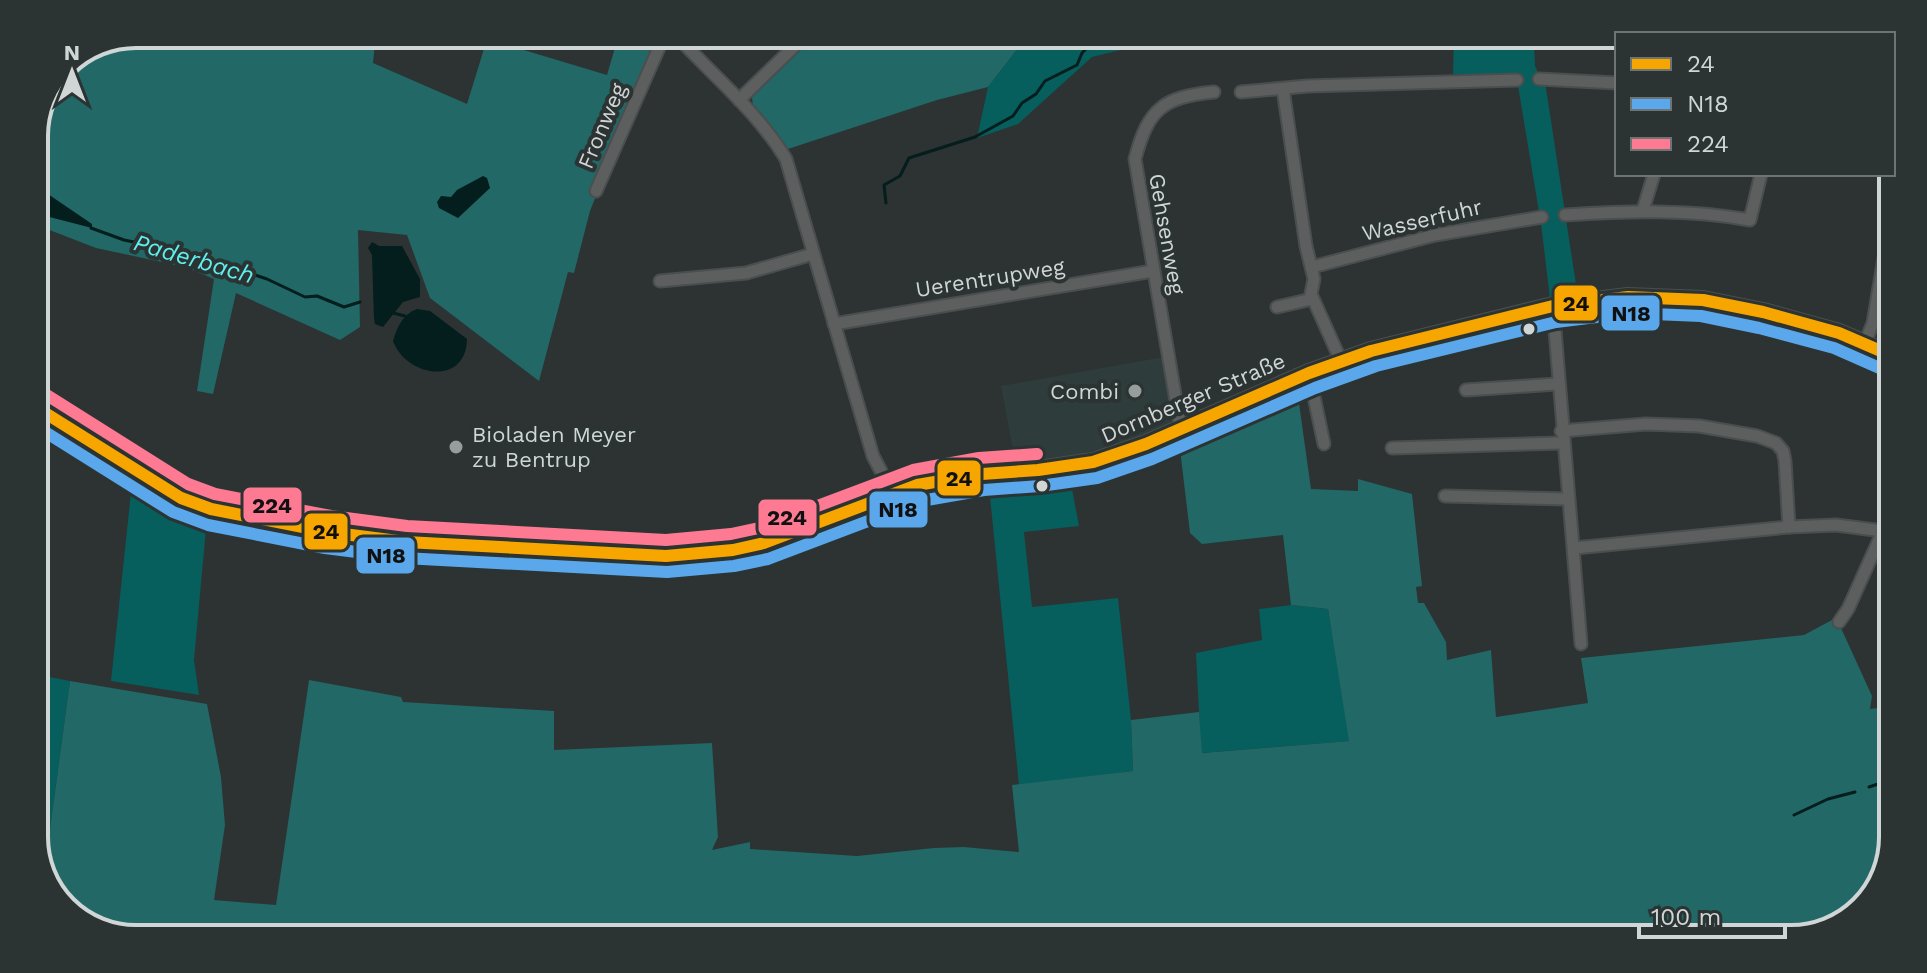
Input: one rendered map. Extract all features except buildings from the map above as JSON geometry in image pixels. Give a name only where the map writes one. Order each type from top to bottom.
[{"type":"main road","name":"Dornberger Straße","points":[[48,415],[181,498],[211,509],[365,538],[506,549],[666,556],[694,555],[764,543],[917,485],[1086,464],[1181,430],[1341,361],[1444,331],[1553,306],[1628,297],[1703,300],[1802,322],[1879,350]]},
{"type":"street","name":"Fronweg","points":[[596,191],[659,48]]},
{"type":"street","points":[[689,48],[739,100],[786,159],[873,456],[893,494]]},
{"type":"street","points":[[739,100],[793,48]]},
{"type":"street","points":[[1539,79],[1615,83]]},
{"type":"street","points":[[1241,92],[1517,80]]},
{"type":"street","points":[[1283,89],[1306,246],[1314,279],[1312,299],[1341,361]]},
{"type":"street","name":"Gehsenweg","points":[[1181,430],[1135,159],[1147,123],[1163,104],[1178,97],[1214,92]]},
{"type":"street","points":[[1643,210],[1653,176]]},
{"type":"street","points":[[1565,215],[1643,210],[1716,214],[1750,220],[1761,176]]},
{"type":"street","name":"Wasserfuhr","points":[[1312,267],[1435,235],[1542,217]]},
{"type":"street","points":[[660,281],[746,273],[813,254]]},
{"type":"street","name":"Uerentrupweg","points":[[834,324],[1153,271]]},
{"type":"street","points":[[1865,343],[1873,323],[1879,288]]},
{"type":"street","points":[[1277,307],[1312,299]]},
{"type":"street","points":[[1553,306],[1557,384],[1567,499],[1575,548],[1581,644]]},
{"type":"street","name":"Dornberger Straße","points":[[1309,373],[1324,444]]},
{"type":"street","points":[[1466,390],[1557,384]]},
{"type":"street","points":[[1392,448],[1562,437],[1671,424],[1757,436],[1776,443],[1783,451],[1789,527]]},
{"type":"street","points":[[1445,496],[1567,499]]},
{"type":"street","points":[[1575,548],[1789,527],[1879,526]]},
{"type":"street","points":[[1839,622],[1848,609],[1879,539]]},
{"type":"shaded area","points":[[136,48],[375,48],[373,63],[467,104],[484,48],[517,48],[607,75],[615,48],[654,48],[590,211],[574,273],[568,272],[539,381],[430,298],[407,235],[358,230],[360,327],[340,340],[236,293],[213,394],[197,391],[214,279],[185,267],[96,248],[48,229],[48,130],[51,113],[63,87],[87,63],[102,55]]},
{"type":"shaded area","points":[[801,48],[1018,48],[988,87],[937,100],[788,149],[753,107],[752,97]]},
{"type":"shaded area","points":[[1018,48],[1129,48],[1092,57],[1018,124],[977,138],[988,87]]},
{"type":"shaded area","points":[[1454,48],[1534,48],[1535,66],[1546,88],[1577,291],[1550,299],[1516,74],[1453,74]]},
{"type":"shaded area","points":[[483,176],[487,178],[490,188],[458,218],[439,208],[437,202],[441,196],[451,197],[457,190]]},
{"type":"shaded area","points":[[48,194],[92,224],[92,228],[48,217]]},
{"type":"shaded area","points":[[372,242],[379,246],[402,246],[420,279],[420,297],[403,302],[383,327],[375,324],[374,319],[372,255],[368,248]]},
{"type":"shaded area","points":[[417,309],[430,311],[467,339],[464,354],[457,365],[434,372],[410,363],[400,353],[393,341],[396,331],[404,318]]},
{"type":"shaded area","points":[[1164,357],[1176,423],[1078,455],[1015,461],[1001,386]]},
{"type":"shaded area","points":[[1297,389],[1311,489],[1358,491],[1358,479],[1412,494],[1422,586],[1416,587],[1418,603],[1424,603],[1446,642],[1447,660],[1491,650],[1496,717],[1588,703],[1581,658],[1804,635],[1832,620],[1841,628],[1872,696],[1870,709],[1879,708],[1879,837],[1874,865],[1864,886],[1835,913],[1814,922],[1791,925],[136,925],[113,922],[87,910],[70,895],[57,876],[48,843],[70,681],[207,704],[221,777],[225,825],[214,900],[276,905],[309,680],[401,697],[403,702],[554,711],[554,750],[712,743],[718,837],[712,850],[750,842],[750,849],[857,856],[964,847],[1019,852],[1012,785],[1133,771],[1131,720],[1199,712],[1202,753],[1349,741],[1328,609],[1291,605],[1283,535],[1202,544],[1190,533],[1179,441]]},
{"type":"shaded area","points":[[1070,478],[1079,526],[1024,532],[1032,607],[1118,598],[1131,720],[1133,771],[1019,785],[989,487]]},
{"type":"shaded area","points":[[132,483],[176,509],[207,518],[194,660],[199,695],[111,681]]},
{"type":"shaded area","points":[[1291,605],[1328,609],[1350,741],[1201,753],[1196,653],[1262,640],[1259,609]]},
{"type":"shaded area","points":[[48,677],[70,681],[48,843]]},
{"type":"waterway","points":[[886,203],[884,185],[900,176],[909,158],[975,137],[1013,116],[1045,81],[1077,65],[1087,48]]},
{"type":"waterway","name":"Paderbach","points":[[91,228],[124,240],[197,255],[267,279],[305,297],[317,296],[344,307],[360,302]]},
{"type":"waterway","name":"Paderbach","points":[[393,313],[405,316]]},
{"type":"waterway","points":[[1869,787],[1879,784]]},
{"type":"waterway","points":[[1794,815],[1828,799],[1855,792]]},
{"type":"transit line","name":"24","points":[[48,415],[181,498],[211,509],[328,532],[406,542],[666,556],[733,550],[764,543],[917,485],[982,474],[1093,462],[1146,444],[1309,373],[1371,351],[1553,306],[1628,297],[1703,300],[1763,312],[1839,333],[1879,350]]},
{"type":"transit line","name":"N18","points":[[48,434],[173,512],[208,525],[325,548],[404,558],[667,572],[734,566],[768,559],[921,501],[984,490],[1097,478],[1152,459],[1315,388],[1376,366],[1556,322],[1629,313],[1701,316],[1834,348],[1879,368]]},
{"type":"transit line","name":"224","points":[[48,396],[188,484],[215,494],[331,516],[407,526],[666,540],[731,534],[759,528],[913,470],[979,458],[1037,454]]},
{"type":"place","name":"Combi","points":[[1135,391]]},
{"type":"place","name":"Bioladen Meyer zu Bentrup","points":[[456,447]]}]
